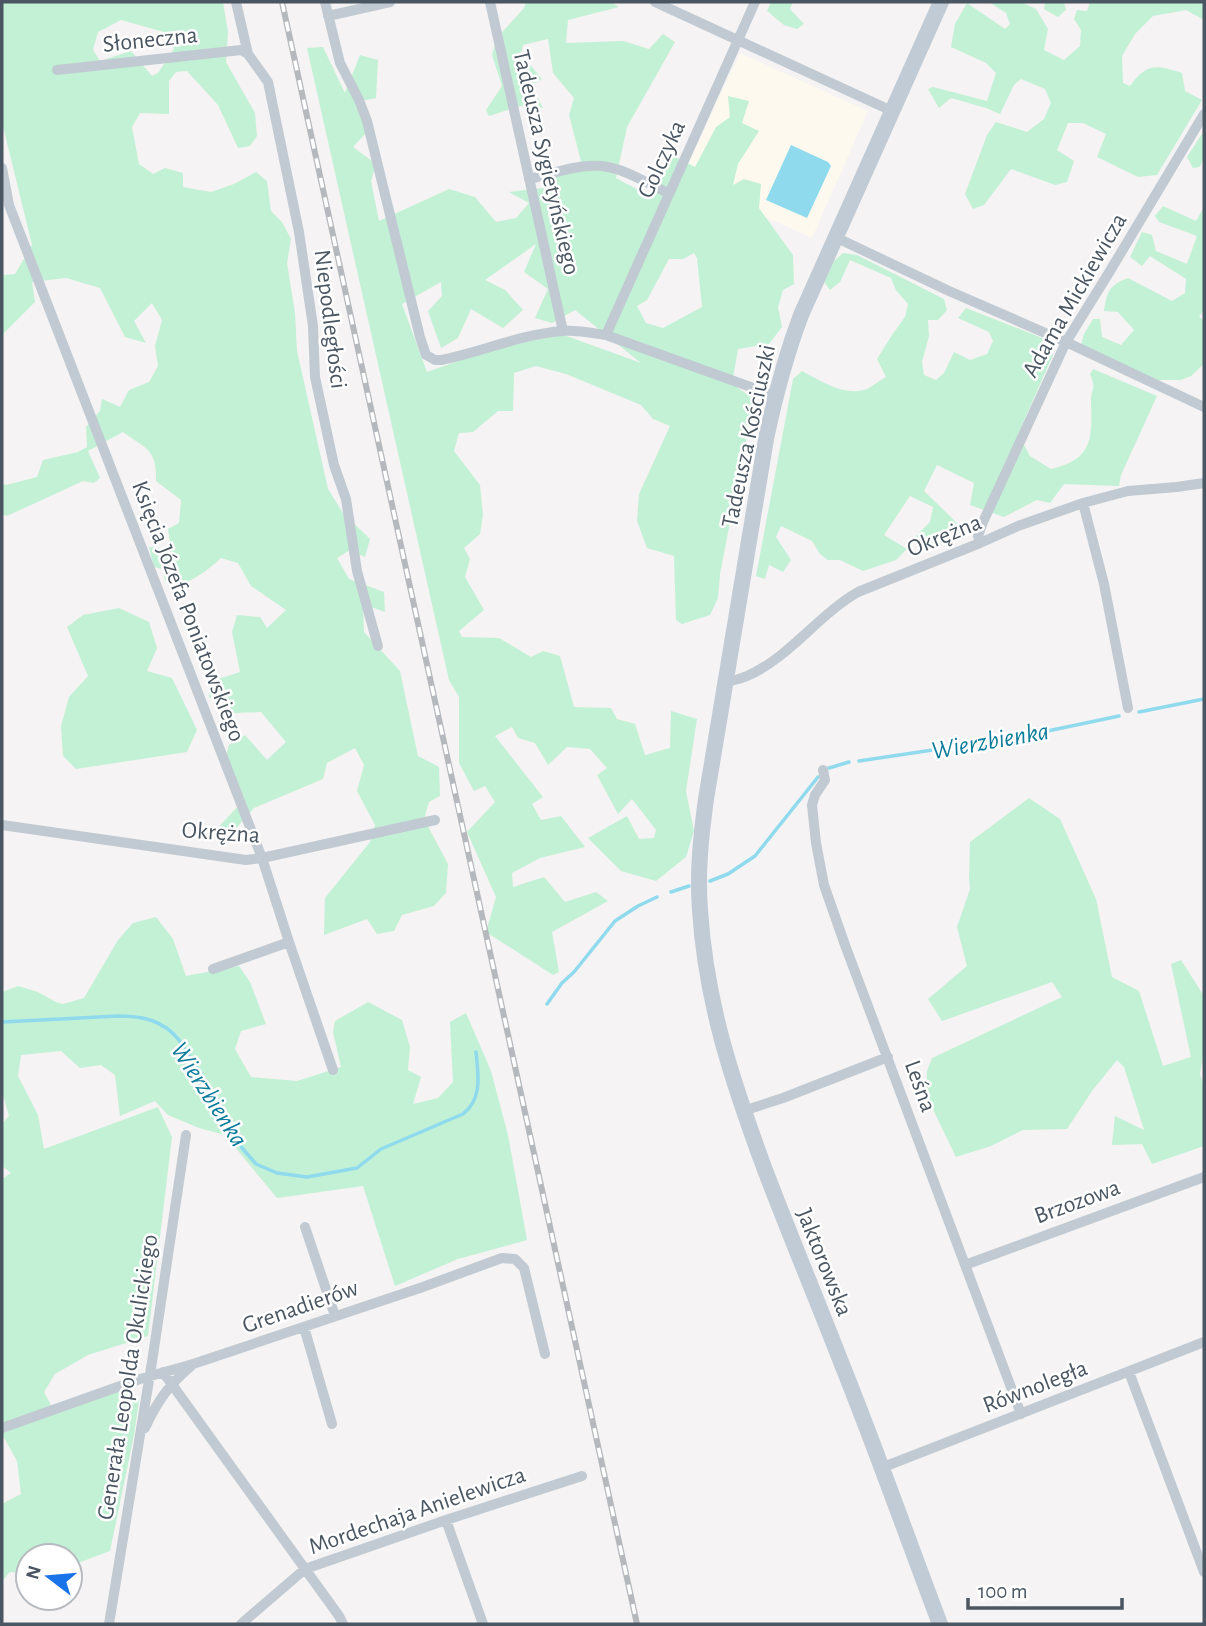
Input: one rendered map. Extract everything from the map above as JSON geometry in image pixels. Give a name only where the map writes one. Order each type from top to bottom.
[{"type":"main road","name":"Tadeusza Kościuszki","points":[[699,908],[701,835],[725,682],[766,439],[787,353],[835,237],[941,2]]},
{"type":"main road","name":"Jaktorowska","points":[[699,908],[712,1007],[743,1111],[940,1624]]},
{"type":"street","name":"Niepodległości","points":[[236,2],[248,54],[268,82],[271,94],[301,245],[313,326],[315,377],[334,465],[346,499],[357,571],[378,646]]},
{"type":"street","points":[[325,2],[340,63],[367,121],[423,350],[431,358],[441,359],[535,335],[563,331],[606,335],[776,396]]},
{"type":"street","points":[[328,16],[390,2]]},
{"type":"street","name":"Tadeusza Sygietyńskiego","points":[[490,2],[563,331]]},
{"type":"street","points":[[655,2],[892,111]]},
{"type":"street","name":"Golczyka","points":[[606,335],[755,2]]},
{"type":"street","name":"Słoneczna","points":[[57,70],[241,50],[248,54]]},
{"type":"street","name":"Adama Mickiewicza","points":[[981,543],[978,536],[983,522],[1066,342],[1204,114]]},
{"type":"street","points":[[529,179],[584,166],[602,166],[668,193]]},
{"type":"street","name":"Księcia Józefa Poniatowskiego","points":[[2,168],[9,205],[262,858],[332,1070]]},
{"type":"street","points":[[835,237],[1204,407]]},
{"type":"street","name":"Okrężna","points":[[725,682],[746,677],[768,663],[850,597],[1018,526],[1083,503],[1128,491],[1204,483]]},
{"type":"street","points":[[1083,503],[1104,584],[1128,708]]},
{"type":"street","name":"Leśna","points":[[823,770],[825,780],[812,805],[824,885],[1021,1414]]},
{"type":"street","name":"Okrężna","points":[[2,825],[246,860],[435,820]]},
{"type":"street","points":[[214,969],[289,942]]},
{"type":"street","points":[[743,1111],[888,1057]]},
{"type":"street","name":"Generała Leopolda Okulickiego","points":[[109,1624],[186,1135]]},
{"type":"street","name":"Brzozowa","points":[[965,1265],[1203,1182]]},
{"type":"street","points":[[305,1227],[335,1316]]},
{"type":"street","name":"Grenadierów","points":[[2,1428],[502,1258],[514,1259],[524,1268],[545,1354]]},
{"type":"street","points":[[304,1327],[332,1424]]},
{"type":"street","name":"Równoległa","points":[[881,1468],[1204,1342]]},
{"type":"street","points":[[140,1440],[155,1406],[171,1384],[193,1364]]},
{"type":"street","points":[[163,1372],[343,1624]]},
{"type":"street","points":[[1129,1373],[1204,1572]]},
{"type":"street","name":"Mordechaja Anielewicza","points":[[241,1624],[305,1569],[582,1476]]},
{"type":"street","points":[[446,1520],[483,1624]]},
{"type":"shaded area","points":[[740,53],[868,111],[812,238],[681,179]]},
{"type":"green space","points":[[2,2],[223,2],[228,32],[226,62],[255,113],[257,136],[250,146],[238,148],[218,105],[187,71],[176,72],[169,81],[169,114],[140,113],[132,127],[139,164],[153,174],[165,168],[183,173],[183,187],[211,192],[256,172],[267,181],[271,211],[282,222],[291,239],[287,263],[295,313],[297,351],[328,489],[343,513],[370,539],[365,557],[350,550],[337,558],[349,579],[384,592],[385,612],[363,604],[364,632],[400,671],[418,756],[439,767],[440,796],[429,802],[424,819],[448,864],[446,893],[434,906],[402,915],[394,931],[377,934],[367,919],[324,935],[325,898],[370,842],[375,825],[357,791],[364,765],[355,748],[327,763],[323,779],[254,808],[224,842],[212,834],[240,804],[224,762],[229,745],[245,735],[267,760],[286,742],[261,712],[233,713],[227,702],[209,697],[209,682],[240,672],[232,632],[237,615],[260,617],[267,628],[286,610],[251,586],[238,563],[221,558],[190,580],[169,586],[162,569],[154,567],[149,547],[171,549],[168,529],[179,523],[181,500],[156,481],[154,462],[148,451],[123,432],[88,451],[100,478],[94,483],[83,481],[7,516],[2,514],[2,484],[37,477],[43,460],[78,452],[87,447],[86,427],[100,411],[100,398],[120,407],[129,390],[149,382],[158,366],[155,346],[162,320],[152,303],[134,321],[146,343],[125,337],[100,288],[66,278],[32,282],[35,302],[2,335],[2,275],[15,274],[32,245],[2,122]],"holes":[[[121,20],[164,32],[174,49],[158,73],[152,76],[131,51],[100,61],[93,50],[98,32]]]},
{"type":"green space","points":[[526,2],[611,2],[619,7],[568,20],[566,43],[623,41],[649,49],[663,34],[675,42],[627,127],[616,178],[651,197],[670,154],[695,167],[716,127],[730,117],[728,96],[749,101],[742,123],[759,131],[738,164],[733,185],[744,179],[761,184],[759,208],[793,255],[794,284],[783,290],[778,307],[782,327],[769,344],[738,349],[732,384],[754,399],[720,574],[718,598],[710,615],[682,624],[676,620],[674,556],[647,548],[637,521],[639,494],[670,426],[653,419],[641,405],[566,374],[536,366],[514,373],[513,411],[498,411],[473,432],[459,433],[454,451],[480,485],[483,515],[480,534],[464,548],[470,559],[465,577],[484,610],[459,631],[462,637],[499,638],[531,657],[543,651],[560,656],[574,707],[611,708],[617,719],[635,724],[645,755],[670,748],[671,711],[697,719],[686,791],[694,831],[686,857],[656,881],[621,871],[588,838],[627,816],[639,839],[654,838],[656,830],[632,799],[618,814],[597,775],[607,768],[590,749],[567,747],[548,765],[535,743],[518,738],[512,727],[495,736],[543,797],[532,804],[541,820],[561,816],[585,847],[540,858],[512,873],[513,887],[544,877],[565,902],[596,892],[608,901],[552,932],[559,972],[553,975],[486,932],[496,897],[467,832],[495,802],[485,786],[474,791],[459,763],[459,697],[449,680],[307,48],[323,47],[345,93],[360,55],[378,60],[376,98],[357,102],[366,133],[353,147],[376,164],[371,181],[379,221],[449,189],[475,197],[496,222],[516,218],[529,203],[509,192],[543,188],[568,167],[581,161],[569,115],[574,98],[553,73],[548,39],[523,45],[521,54],[542,79],[531,85],[543,108],[520,106],[489,116],[486,110],[502,86],[492,55],[497,38],[524,8]],"holes":[[[536,244],[524,272],[548,289],[535,318],[552,323],[575,310],[641,363],[561,334],[487,351],[427,372],[402,304],[441,282],[442,296],[428,311],[441,348],[458,338],[471,309],[503,328],[523,310],[505,290],[485,280]],[[694,253],[697,258],[702,307],[663,328],[646,323],[637,306],[647,300],[669,259],[683,259]]]},
{"type":"green space","points":[[771,2],[793,2],[790,9],[804,24],[797,29],[784,25],[767,11]]},
{"type":"green space","points":[[989,2],[1021,2],[1036,9],[1048,29],[1044,50],[1064,60],[1080,46],[1081,30],[1074,19],[1077,10],[1087,11],[1090,2],[1204,2],[1204,20],[1186,10],[1153,16],[1135,34],[1122,56],[1123,83],[1130,86],[1147,69],[1166,68],[1182,73],[1185,91],[1202,100],[1157,175],[1138,177],[1097,157],[1106,134],[1083,123],[1068,123],[1057,150],[1074,161],[1067,182],[1055,185],[1011,169],[984,205],[973,209],[965,194],[987,135],[996,122],[1027,132],[1044,119],[1051,103],[1045,89],[1021,79],[1014,85],[1000,114],[951,98],[939,108],[928,89],[933,87],[987,101],[996,73],[986,63],[951,47],[955,24],[967,3],[1005,29],[1010,24],[1006,13]]},
{"type":"green space","points":[[1045,2],[1064,2],[1066,10],[1058,17],[1044,9]]},
{"type":"green space","points":[[1204,131],[1204,157],[1200,167],[1193,168],[1187,157]]},
{"type":"green space","points":[[1163,206],[1196,221],[1204,207],[1204,310],[1199,317],[1204,320],[1204,364],[1191,376],[1181,380],[1142,380],[1080,348],[1093,319],[1100,319],[1102,337],[1121,345],[1134,330],[1118,312],[1104,311],[1110,290],[1117,283],[1128,278],[1172,301],[1185,293],[1186,279],[1150,256],[1142,266],[1130,257],[1142,232],[1152,235],[1156,251],[1187,264],[1197,236],[1159,222],[1155,216]]},
{"type":"green space","points":[[843,253],[857,255],[944,299],[947,310],[938,320],[928,320],[929,336],[922,362],[924,375],[936,380],[944,373],[954,352],[970,360],[987,354],[993,341],[989,332],[958,318],[966,308],[1045,339],[1053,355],[1018,434],[1030,456],[1051,469],[1075,460],[1087,446],[1093,386],[1090,374],[1093,369],[1157,396],[1121,475],[1119,486],[1064,484],[1050,503],[1037,500],[1004,517],[970,505],[974,483],[937,465],[924,491],[955,521],[964,538],[936,546],[913,539],[930,522],[933,507],[910,496],[884,535],[907,549],[896,560],[863,571],[840,560],[828,560],[820,554],[812,541],[781,526],[776,537],[791,560],[783,572],[769,565],[765,579],[756,576],[793,379],[802,371],[841,389],[858,391],[869,388],[886,377],[877,359],[905,317],[908,304],[896,290],[891,278],[850,260],[840,282],[830,290],[824,282],[833,262]]},
{"type":"green space","points":[[119,608],[149,622],[157,648],[147,671],[172,678],[197,730],[187,752],[76,769],[63,756],[61,726],[69,697],[88,676],[67,627],[83,615]]},
{"type":"green space","points":[[1029,798],[1060,819],[1096,899],[1112,977],[1139,991],[1163,1066],[1191,1057],[1171,964],[1181,960],[1204,996],[1204,1052],[1200,1074],[1204,1086],[1204,1146],[1152,1164],[1142,1144],[1112,1145],[1115,1116],[1144,1130],[1124,1067],[1117,1060],[1067,1129],[1023,1130],[991,1146],[956,1157],[926,1095],[927,1071],[932,1058],[1062,997],[1052,982],[942,1021],[928,999],[967,966],[957,927],[970,889],[970,842]]},
{"type":"green space","points":[[156,917],[173,939],[186,976],[239,966],[250,982],[266,1024],[241,1031],[235,1049],[251,1077],[297,1081],[341,1067],[333,1032],[335,1021],[368,1002],[402,1020],[410,1047],[408,1070],[421,1077],[413,1104],[438,1098],[453,1082],[450,1022],[466,1013],[491,1071],[508,1135],[527,1240],[458,1259],[395,1286],[363,1186],[277,1198],[225,1135],[168,1115],[155,1101],[120,1116],[115,1075],[101,1065],[80,1068],[61,1051],[21,1055],[18,1076],[38,1115],[44,1149],[158,1107],[172,1137],[148,1336],[88,1355],[55,1374],[44,1392],[52,1407],[124,1390],[139,1401],[110,1551],[84,1561],[84,1542],[14,1542],[14,1573],[10,1572],[2,1581],[2,1504],[21,1494],[17,1461],[2,1434],[2,1179],[11,1173],[2,1166],[2,1124],[9,1116],[2,1091],[2,992],[18,986],[63,1004],[84,998],[118,940],[133,923]]},
{"type":"water","points":[[791,145],[828,162],[831,166],[807,218],[766,200]]},
{"type":"waterway","name":"Wierzbienka","points":[[1139,712],[1204,699]]},
{"type":"waterway","name":"Wierzbienka","points":[[859,761],[1019,737],[1119,716]]},
{"type":"waterway","name":"Wierzbienka","points":[[829,768],[849,762]]},
{"type":"waterway","name":"Wierzbienka","points":[[710,881],[728,874],[755,856],[818,777]]},
{"type":"waterway","name":"Wierzbienka","points":[[671,892],[689,886]]},
{"type":"waterway","name":"Wierzbienka","points":[[547,1004],[615,921],[657,897]]},
{"type":"waterway","name":"Wierzbienka","points":[[2,1022],[118,1016],[144,1018],[159,1024],[179,1040],[219,1102],[242,1148],[256,1164],[277,1173],[307,1177],[357,1168],[381,1149],[463,1114],[474,1101],[478,1085],[476,1052]]},
{"type":"railway","points":[[282,2],[637,1624]]}]
